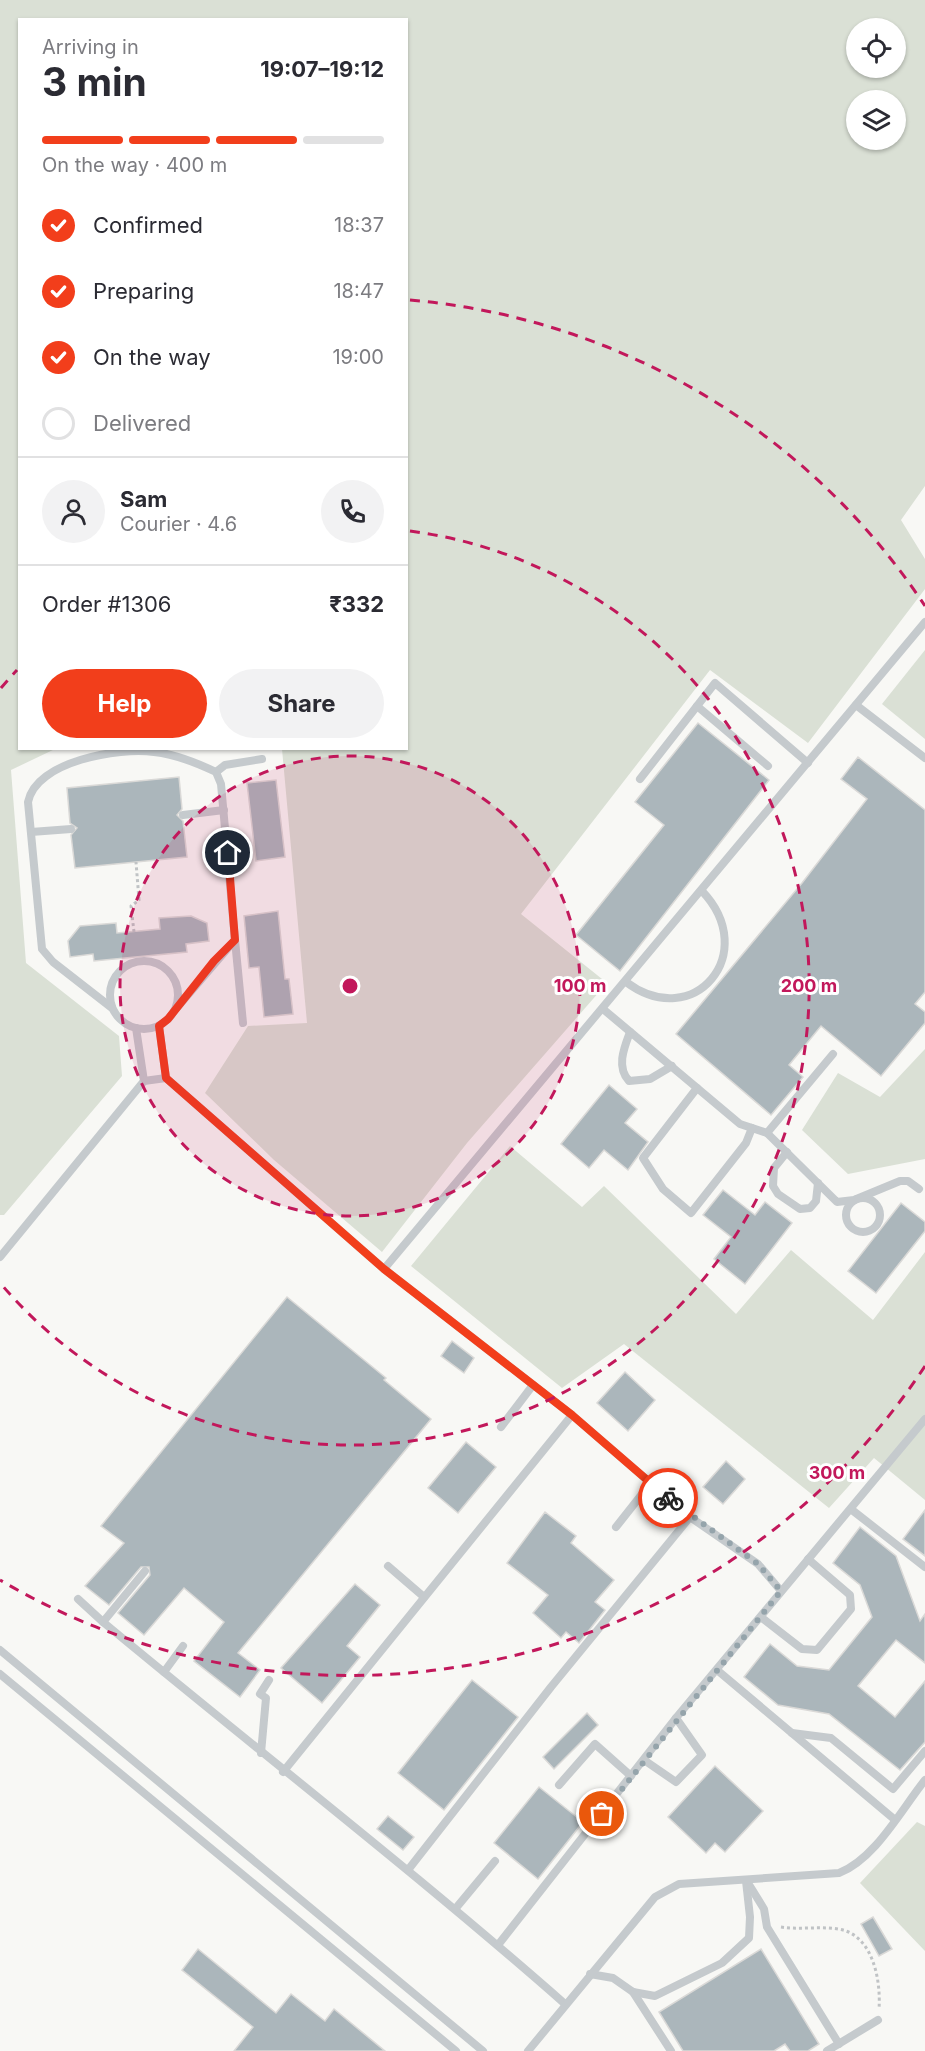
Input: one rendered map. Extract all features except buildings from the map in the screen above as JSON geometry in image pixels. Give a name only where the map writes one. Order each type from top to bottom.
[{"type":"lane","points":[[384,1269],[925,622]]},
{"type":"lane","points":[[640,779],[715,683],[808,763]]},
{"type":"lane","points":[[856,705],[925,758]]},
{"type":"lane","points":[[697,706],[768,766]]},
{"type":"lane","points":[[235,940],[159,1026],[136,1028],[118,1017],[112,1008],[52,962],[42,949],[28,802],[34,786],[51,773],[78,761],[131,750],[155,752],[216,772],[221,784],[224,810],[243,1023]]},
{"type":"lane","points":[[216,772],[225,765],[262,759]]},
{"type":"lane","points":[[183,815],[224,810]]},
{"type":"lane","points":[[31,832],[71,828]]},
{"type":"lane","points":[[626,982],[644,993],[669,999],[693,993],[711,979],[724,955],[725,940],[719,912],[702,891]]},
{"type":"lane","points":[[112,1008],[110,997],[115,975],[133,962],[144,960],[156,962],[173,976],[177,987],[175,1010]]},
{"type":"lane","points":[[603,1009],[740,1124],[767,1132],[837,1202],[854,1200],[870,1199],[878,1208],[879,1219],[873,1228],[863,1232],[849,1224],[846,1214],[854,1200],[900,1181],[908,1181],[919,1189]]},
{"type":"lane","points":[[159,1026],[166,1078],[384,1269],[572,1415],[690,1517],[758,1564],[781,1591]]},
{"type":"lane","points":[[136,1028],[144,1081]]},
{"type":"lane","points":[[630,1032],[621,1058],[624,1075],[629,1081],[650,1079],[672,1066]]},
{"type":"lane","points":[[767,1132],[833,1053]]},
{"type":"lane","points":[[0,1257],[144,1081],[166,1078]]},
{"type":"lane","points":[[697,1088],[643,1158],[663,1189],[690,1213],[746,1143],[752,1128]]},
{"type":"lane","points":[[787,1152],[774,1168],[773,1186],[778,1194],[800,1209],[810,1208],[816,1201],[818,1183]]},
{"type":"lane","points":[[501,1427],[533,1385]]},
{"type":"lane","points":[[283,1772],[572,1415]]},
{"type":"lane","points":[[498,1946],[676,1718],[808,1559],[852,1510],[925,1419]]},
{"type":"lane","points":[[616,1527],[650,1484]]},
{"type":"lane","points":[[852,1510],[923,1566],[925,1576]]},
{"type":"lane","points":[[408,1870],[551,1687],[690,1517]]},
{"type":"lane","points":[[762,1617],[802,1649],[817,1650],[851,1609],[850,1594],[808,1559]]},
{"type":"lane","points":[[388,1566],[424,1598]]},
{"type":"lane","points":[[104,1622],[146,1571]]},
{"type":"lane","points":[[78,1599],[283,1772],[456,1908],[565,2004]]},
{"type":"lane","points":[[164,1672],[183,1646]]},
{"type":"lane","points":[[0,1650],[483,2051]]},
{"type":"lane","points":[[717,1670],[894,1819]]},
{"type":"lane","points":[[0,1674],[456,2051]]},
{"type":"lane","points":[[261,1753],[266,1698],[260,1694],[269,1680]]},
{"type":"lane","points":[[644,1760],[676,1782],[702,1755],[676,1718]]},
{"type":"lane","points":[[792,1733],[831,1738],[893,1790],[925,1751]]},
{"type":"lane","points":[[559,1785],[595,1744],[631,1776]]},
{"type":"lane","points":[[528,2051],[655,1897],[679,1884],[839,1873],[855,1867],[879,1842],[925,1780]]},
{"type":"lane","points":[[456,1908],[495,1860]]},
{"type":"lane","points":[[746,1881],[764,1909],[767,1928],[839,2044]]},
{"type":"lane","points":[[633,1992],[655,1996],[674,1988],[722,1963],[749,1938],[750,1917],[746,1881]]},
{"type":"lane","points":[[590,1974],[613,1978],[633,1992],[671,2051]]},
{"type":"lane","points":[[827,2051],[878,2020]]},
{"type":"path","points":[[134,932],[131,906],[139,900],[136,862]]},
{"type":"path","points":[[767,1928],[841,1929],[858,1938],[875,1963],[878,2020]]},
{"type":"shaded area","points":[[0,0],[925,0],[925,486],[901,520],[925,559],[925,589],[808,743],[710,670],[521,914],[607,983],[467,1143],[382,1252],[274,1160],[205,1093],[248,1026],[307,1023],[282,750],[408,750],[408,18],[18,18],[18,750],[53,750],[11,770],[26,963],[119,1036],[122,1076],[4,1215],[0,1215]]},
{"type":"shaded area","points":[[925,650],[925,739],[882,704]]},
{"type":"shaded area","points":[[925,1049],[925,1159],[848,1174],[802,1130],[838,1073],[880,1097]]},
{"type":"shaded area","points":[[510,1146],[582,1207],[604,1186],[736,1314],[791,1250],[873,1320],[925,1252],[925,1500],[874,1458],[829,1508],[624,1344],[562,1388],[411,1266]]},
{"type":"shaded area","points":[[917,1822],[925,1826],[925,1951],[860,1883]]},
{"type":"way so far","points":[[602,1814],[676,1718],[762,1617],[781,1591],[758,1564],[690,1517],[668,1498]]},
{"type":"route","points":[[228,853],[235,940],[214,961],[168,1019],[159,1026],[166,1078],[384,1269],[572,1415],[668,1498]]}]
